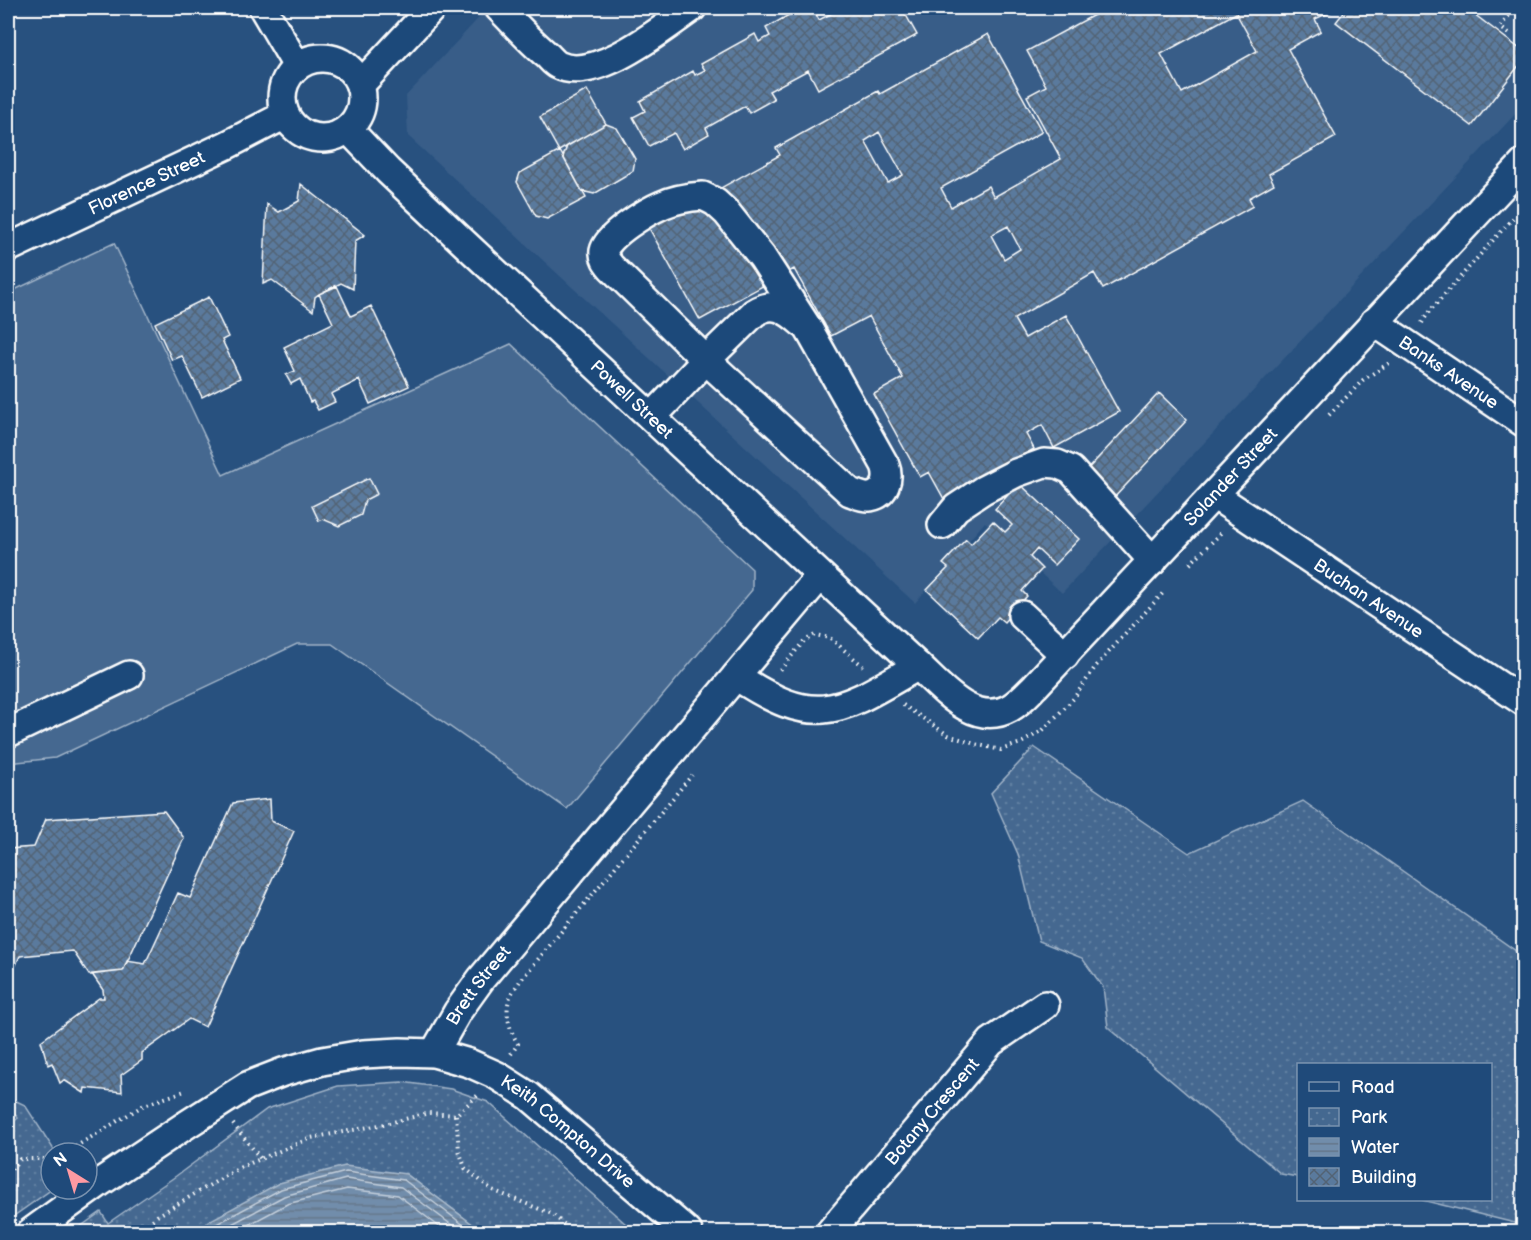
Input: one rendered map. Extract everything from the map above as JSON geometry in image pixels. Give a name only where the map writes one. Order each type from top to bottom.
[{"type":"street","points":[[263,8],[297,66]]},
{"type":"street","points":[[360,85],[432,8]]},
{"type":"street","points":[[499,8],[557,64],[571,69],[589,68],[616,57],[643,43],[692,8]]},
{"type":"street","points":[[321,58],[335,60],[355,75],[360,85],[362,98],[356,120],[348,129],[338,135],[313,138],[292,126],[281,102],[282,88],[288,76],[297,66],[309,60],[321,58]]},
{"type":"street","name":"Florence Street","points":[[8,248],[227,145],[285,115]]},
{"type":"street","name":"Powell Street","points":[[348,129],[388,171],[918,666]]},
{"type":"street","name":"Solander Street","points":[[918,666],[963,706],[977,712],[1008,709],[1021,700],[1524,163]]},
{"type":"street","points":[[703,196],[716,202],[762,257],[808,328],[885,465],[888,472],[883,488],[877,495],[870,497],[862,497],[850,492],[706,360],[611,267],[604,254],[609,242],[630,222],[661,205],[686,197],[703,196]]},
{"type":"street","points":[[652,417],[706,360],[762,307],[771,306],[791,314],[808,328]]},
{"type":"street","name":"Banks Avenue","points":[[1374,322],[1524,423]]},
{"type":"street","points":[[942,525],[956,508],[983,490],[1016,473],[1044,463],[1057,464],[1071,471],[1153,561]]},
{"type":"street","name":"Buchan Avenue","points":[[1214,495],[1524,702]]},
{"type":"street","name":"Brett Street","points":[[434,1053],[458,1011],[480,980],[820,576]]},
{"type":"street","points":[[1022,615],[1065,655]]},
{"type":"street","points":[[736,676],[761,692],[794,707],[812,710],[833,709],[855,702],[918,666]]},
{"type":"street","points":[[8,733],[129,675]]},
{"type":"street","name":"Botany Crescent","points":[[830,1233],[991,1042],[1045,1005]]},
{"type":"street","points":[[31,1233],[176,1131],[247,1086],[283,1072],[322,1061],[363,1054],[434,1053]]},
{"type":"street","name":"Keith Compton Drive","points":[[434,1053],[469,1063],[496,1075],[529,1096],[688,1233]]},
{"type":"path","points":[[1509,34],[1500,27],[1515,8]]},
{"type":"path","points":[[1324,420],[1364,380],[1409,347],[1425,316],[1515,216]]},
{"type":"path","points":[[1186,568],[1220,535],[1239,512]]},
{"type":"path","points":[[761,692],[804,641],[815,635],[830,638],[901,703],[948,735],[1001,750],[1021,743],[1042,731],[1074,698],[1096,666],[1163,592]]},
{"type":"path","points":[[139,1233],[157,1216],[241,1167],[311,1138],[429,1113],[456,1115],[496,1075],[518,1044],[508,1020],[509,999],[520,981],[699,766]]},
{"type":"path","points":[[85,1141],[144,1105],[193,1089]]},
{"type":"path","points":[[456,1115],[459,1150],[465,1167],[492,1190],[552,1214],[565,1225],[570,1233]]},
{"type":"path","points":[[230,1120],[261,1159]]},
{"type":"path","points":[[8,1173],[20,1159],[39,1159]]},
{"type":"shaded area","points":[[488,8],[1517,8],[1523,11],[1523,106],[1062,593],[985,522],[915,603],[408,136],[406,96]]},
{"type":"green space","points":[[114,243],[223,475],[511,344],[752,569],[752,590],[567,809],[332,644],[297,644],[55,758],[8,763],[8,293]]},
{"type":"green space","points":[[1034,747],[1189,853],[1303,801],[1523,956],[1523,1225],[1426,1201],[1492,1201],[1492,1063],[1297,1063],[1297,1177],[1281,1174],[1108,1027],[1103,987],[1082,958],[1039,941],[1018,854],[991,793]]},
{"type":"green space","points":[[402,1082],[451,1089],[488,1102],[635,1232],[483,1232],[406,1174],[199,1232],[73,1232],[101,1212],[108,1223],[267,1109],[338,1086]]},
{"type":"green space","points":[[12,1099],[25,1105],[48,1141],[39,1141],[39,1198],[8,1220],[8,1126],[18,1118],[8,1104]]},
{"type":"water","points":[[345,1166],[406,1174],[483,1232],[198,1232],[209,1221],[279,1183]]},
{"type":"building","points":[[801,8],[813,8],[819,20],[842,8],[902,8],[917,35],[818,89],[808,70],[769,91],[774,99],[749,113],[745,106],[706,128],[709,134],[683,149],[674,133],[649,146],[633,117],[645,111],[640,101],[693,71],[695,75],[705,70],[701,64],[755,34],[759,42],[770,36],[766,28]]},
{"type":"building","points":[[1107,8],[1339,8],[1315,19],[1321,31],[1288,49],[1336,137],[1269,174],[1274,184],[1249,198],[1253,206],[1103,289],[1094,273],[1014,319],[1025,338],[1066,315],[1119,412],[1054,448],[1042,425],[1026,434],[1034,449],[944,499],[929,472],[920,477],[874,394],[903,378],[869,316],[831,336],[794,269],[700,320],[649,228],[780,155],[776,148],[878,91],[880,94],[988,34],[1042,132],[941,188],[951,207],[988,186],[994,197],[1061,159],[1027,96],[1046,86],[1027,51]],"holes":[[[1236,13],[1257,51],[1182,93],[1161,54]],[[879,132],[903,175],[888,183],[865,141]],[[1008,226],[1020,249],[1004,259],[991,235]]]},
{"type":"building","points":[[1347,8],[1466,8],[1524,52],[1524,59],[1472,126],[1336,22]]},
{"type":"building","points":[[587,90],[606,124],[559,151],[540,117]]},
{"type":"building","points":[[606,124],[617,128],[635,159],[633,171],[594,194],[582,191],[563,157],[567,146]]},
{"type":"building","points":[[560,151],[586,198],[547,219],[536,216],[517,182],[520,173]]},
{"type":"building","points":[[301,184],[365,235],[355,241],[353,289],[341,283],[319,294],[315,297],[313,311],[272,280],[263,284],[267,204],[279,212],[299,201]]},
{"type":"building","points":[[337,286],[351,316],[371,306],[409,386],[370,404],[359,380],[331,394],[335,402],[318,410],[313,401],[310,402],[300,379],[291,384],[286,375],[295,371],[284,347],[333,323],[319,294]]},
{"type":"building","points":[[209,297],[228,337],[222,340],[240,378],[202,397],[182,356],[172,360],[155,323]]},
{"type":"building","points":[[1159,393],[1187,420],[1112,500],[1083,474]]},
{"type":"building","points":[[369,478],[377,494],[365,500],[361,515],[339,526],[323,519],[319,521],[312,506]]},
{"type":"building","points":[[1019,483],[1079,539],[1054,565],[1037,549],[1030,557],[1042,569],[1022,591],[1027,596],[1004,622],[998,617],[978,638],[927,590],[948,568],[943,564],[966,539],[971,544],[993,521],[1005,532],[1012,525],[995,509]]},
{"type":"building","points":[[270,799],[271,821],[294,831],[205,1027],[189,1019],[142,1053],[142,1060],[121,1075],[122,1092],[85,1088],[84,1093],[64,1080],[60,1083],[52,1063],[48,1065],[41,1041],[99,998],[104,998],[103,990],[92,974],[123,971],[127,961],[145,964],[178,893],[190,898],[233,803]]},
{"type":"building","points":[[164,811],[184,838],[123,971],[89,975],[73,951],[20,956],[8,982],[8,849],[34,847],[46,819]]}]
